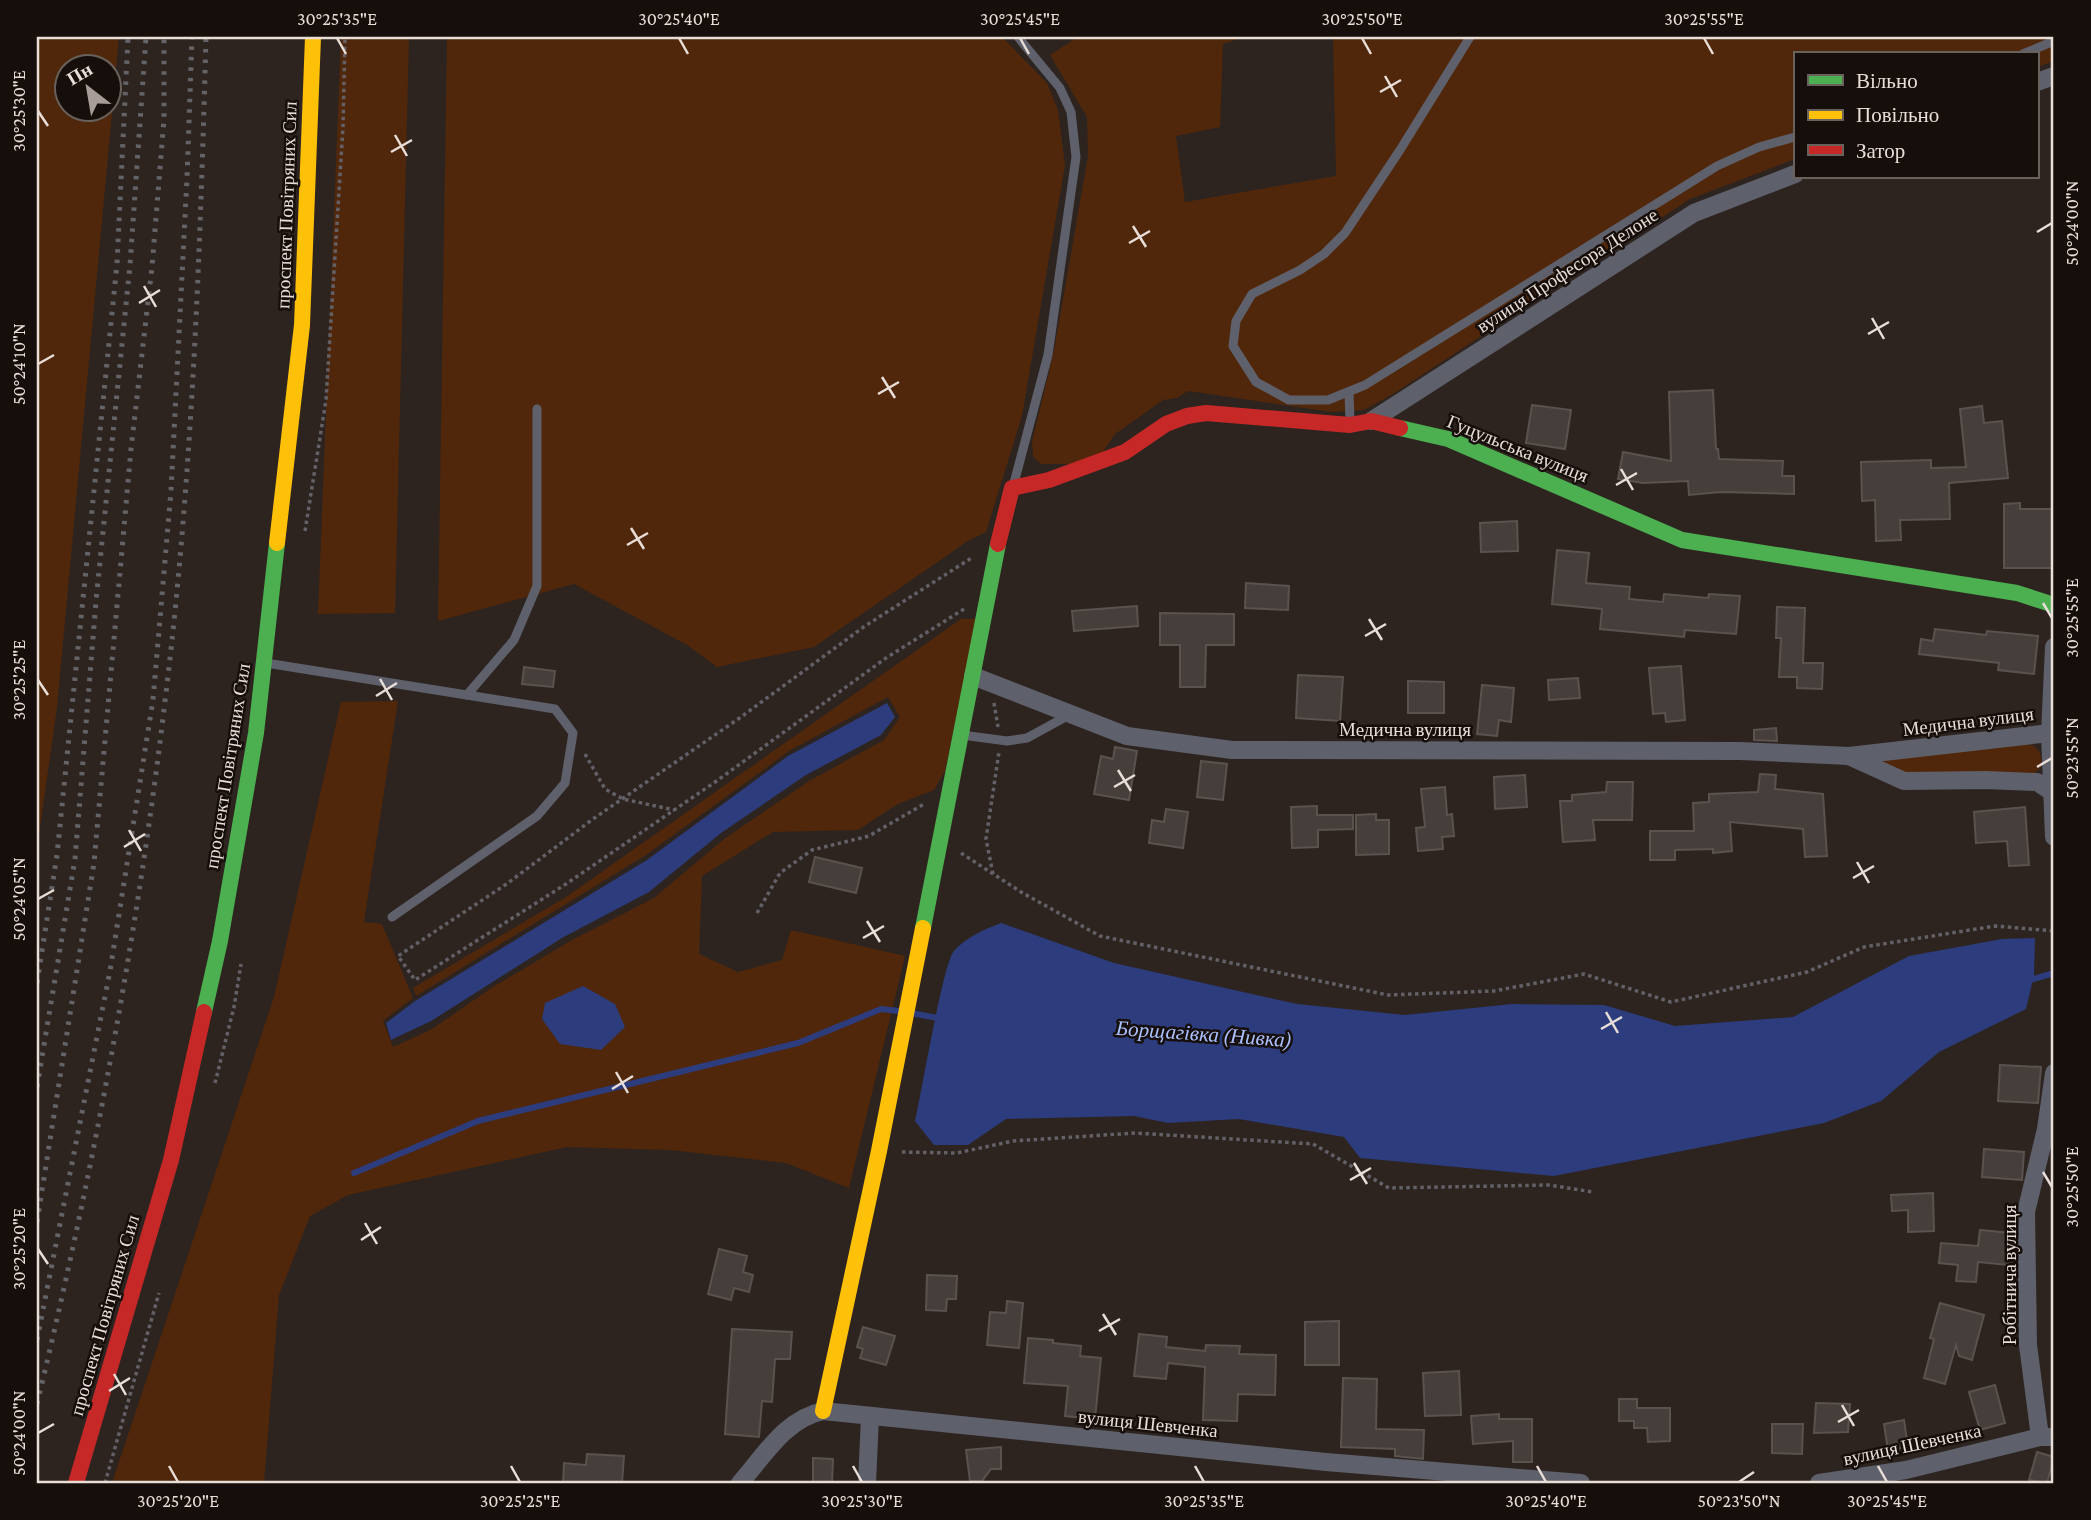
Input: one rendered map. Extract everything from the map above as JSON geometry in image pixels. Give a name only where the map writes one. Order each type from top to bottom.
[{"type":"street","name":"проспект Повітряних Сил","points":[[76,1483],[171,1160],[220,941],[256,733],[302,325],[313,37]]},
{"type":"street","name":"вулиця Професора Делоне","points":[[1371,421],[1694,213],[1794,174]]},
{"type":"street","name":"Гуцульська вулиця","points":[[1013,488],[1049,480],[1125,452],[1166,424],[1206,412],[1350,425],[1371,421],[1448,439],[1682,540],[2017,593],[2054,605]]},
{"type":"street","points":[[740,1483],[780,1436],[808,1414],[823,1411],[879,1151],[997,548],[1013,488]]},
{"type":"street","points":[[2054,647],[2050,733],[2054,837]]},
{"type":"street","name":"Медична вулиця","points":[[973,676],[1128,736],[1232,750],[1740,751],[1849,756],[2050,733]]},
{"type":"street","name":"Медична вулиця","points":[[1849,756],[1904,781],[2037,782],[2052,792]]},
{"type":"street","name":"Робітнича вулиця","points":[[2047,1437],[2028,1345],[2026,1212],[2046,1129],[2054,1073]]},
{"type":"street","name":"вулиця Шевченка","points":[[823,1411],[1326,1462],[1581,1483]]},
{"type":"street","points":[[867,1483],[870,1417]]},
{"type":"street","name":"вулиця Шевченка","points":[[1819,1483],[1906,1470],[2047,1437]]},
{"type":"lane","points":[[1013,488],[1048,355],[1076,157],[1071,112],[1060,88],[1018,37]]},
{"type":"lane","points":[[1470,37],[1345,233],[1324,254],[1252,294],[1236,321],[1233,346],[1256,382],[1289,400],[1328,401],[1349,392],[1717,166],[1759,147],[1794,137]]},
{"type":"lane","points":[[2028,52],[2054,41]]},
{"type":"lane","points":[[1349,392],[1350,425]]},
{"type":"lane","points":[[467,695],[514,640],[537,586],[537,409]]},
{"type":"lane","points":[[265,663],[555,709],[573,733],[565,783],[537,816],[392,917]]},
{"type":"lane","points":[[961,734],[1000,740],[1027,738],[1071,714]]},
{"type":"path","points":[[986,605],[961,609],[897,651],[566,884],[415,980],[398,956],[508,883],[865,626],[946,572],[980,553],[997,548]]},
{"type":"path","points":[[990,682],[1000,740],[986,839],[993,874]]},
{"type":"path","points":[[573,733],[605,789],[623,799],[674,810]]},
{"type":"path","points":[[757,913],[780,873],[812,850],[869,836],[950,789]]},
{"type":"path","points":[[939,839],[993,874],[1100,936],[1388,995],[1494,990],[1584,974],[1671,1002],[1807,972],[1864,947],[1995,926],[2054,931]]},
{"type":"path","points":[[879,1151],[957,1153],[1013,1141],[1148,1134],[1312,1144],[1389,1188],[1549,1185],[1593,1192]]},
{"type":"shaded area","points":[[37,37],[119,37],[118,52],[52,52],[52,122],[111,122],[57,707],[37,849]]},
{"type":"shaded area","points":[[341,37],[409,37],[395,613],[318,614]]},
{"type":"shaded area","points":[[447,37],[1002,37],[1047,83],[1058,110],[1065,165],[1022,416],[986,532],[968,541],[814,647],[717,667],[687,645],[574,584],[438,621]]},
{"type":"shaded area","points":[[1078,37],[1244,37],[1223,44],[1220,127],[1176,136],[1185,202],[1336,176],[1333,37],[2054,37],[2054,61],[2038,67],[2038,52],[1794,52],[1794,159],[1690,199],[1393,394],[1364,410],[1331,412],[1188,391],[1177,398],[1163,400],[1115,434],[1103,452],[1070,464],[1041,464],[1033,457],[1032,442],[1054,351],[1088,156],[1087,117],[1050,55]]},
{"type":"shaded area","points":[[961,619],[977,619],[945,771],[934,790],[898,804],[858,830],[773,832],[702,876],[699,954],[738,972],[782,960],[791,930],[905,956],[849,1188],[786,1163],[670,1150],[567,1147],[348,1195],[310,1216],[279,1295],[264,1483],[112,1483],[274,997],[341,702],[398,701],[364,922],[382,924],[413,998],[383,1021],[393,1047],[432,1029],[493,987],[572,940],[654,898],[724,839],[809,781],[884,740],[900,717],[888,697],[789,751],[646,855],[416,996],[413,988],[566,897]]},
{"type":"shaded area","points":[[2027,743],[2037,749],[2041,758],[2041,767],[2032,775],[1905,776],[1873,758]]},
{"type":"water","points":[[887,703],[895,717],[881,735],[806,775],[721,833],[649,892],[562,938],[431,1021],[391,1040],[386,1023],[415,1001],[647,860],[788,756]]},
{"type":"water","points":[[1001,923],[1114,963],[1297,1004],[1405,1015],[1512,1004],[1604,1005],[1675,1026],[1793,1017],[1909,956],[2002,939],[2035,938],[2034,975],[2026,1009],[1939,1052],[1881,1101],[1824,1123],[1554,1176],[1360,1158],[1344,1137],[1239,1119],[1168,1123],[1134,1116],[1006,1119],[968,1145],[934,1145],[915,1121],[949,961],[954,951],[964,942]]},
{"type":"water","points":[[583,986],[615,1004],[625,1027],[601,1050],[560,1044],[542,1019],[545,1003]]},
{"type":"building","points":[[1713,390],[1716,449],[1719,459],[1783,461],[1782,476],[1794,476],[1794,494],[1720,492],[1689,495],[1688,481],[1643,483],[1618,479],[1623,452],[1671,461],[1669,392]]},
{"type":"building","points":[[1532,405],[1571,410],[1565,449],[1526,443]]},
{"type":"building","points":[[1982,406],[1984,423],[2002,421],[2008,478],[1949,483],[1950,519],[1900,520],[1901,540],[1876,541],[1875,500],[1862,501],[1861,462],[1931,460],[1931,468],[1966,467],[1960,409]]},
{"type":"building","points":[[2020,503],[2020,509],[2054,509],[2054,568],[2004,568],[2004,504]]},
{"type":"building","points":[[1517,521],[1518,551],[1481,552],[1480,523]]},
{"type":"building","points":[[1557,550],[1589,553],[1586,583],[1630,587],[1629,599],[1663,602],[1664,594],[1708,598],[1709,594],[1740,596],[1736,634],[1685,630],[1684,637],[1600,629],[1602,609],[1552,604]]},
{"type":"building","points":[[1246,583],[1289,586],[1288,610],[1245,608]]},
{"type":"building","points":[[1137,606],[1138,626],[1074,631],[1072,611]]},
{"type":"building","points":[[1777,607],[1805,608],[1803,663],[1823,663],[1822,689],[1797,688],[1797,677],[1779,677],[1781,638],[1776,638]]},
{"type":"building","points":[[1160,613],[1234,614],[1234,645],[1206,645],[1205,687],[1180,687],[1180,645],[1160,645]]},
{"type":"building","points":[[1935,629],[1986,635],[1987,631],[2038,636],[2034,674],[1998,670],[1999,663],[1919,654],[1921,639],[1933,641]]},
{"type":"building","points":[[1681,666],[1685,720],[1666,722],[1665,713],[1653,714],[1649,668]]},
{"type":"building","points":[[524,667],[555,671],[553,687],[522,684]]},
{"type":"building","points":[[1298,675],[1343,677],[1340,721],[1296,718]]},
{"type":"building","points":[[1578,678],[1580,698],[1549,700],[1548,680]]},
{"type":"building","points":[[1408,681],[1444,682],[1444,713],[1408,713]]},
{"type":"building","points":[[1482,685],[1514,688],[1511,722],[1499,720],[1497,736],[1477,734]]},
{"type":"building","points":[[1776,728],[1777,741],[1754,740],[1754,730]]},
{"type":"building","points":[[1115,747],[1137,751],[1129,800],[1094,794],[1101,756],[1113,759]]},
{"type":"building","points":[[1201,761],[1227,764],[1223,800],[1197,797]]},
{"type":"building","points":[[1760,774],[1776,775],[1775,789],[1823,794],[1827,856],[1805,857],[1803,829],[1730,822],[1732,851],[1713,853],[1713,849],[1675,850],[1675,860],[1650,860],[1650,831],[1694,831],[1693,803],[1709,802],[1709,794],[1758,792]]},
{"type":"building","points":[[1525,775],[1527,807],[1495,809],[1494,777]]},
{"type":"building","points":[[1607,782],[1633,782],[1632,820],[1593,820],[1595,840],[1563,842],[1560,801],[1572,801],[1572,795],[1606,792]]},
{"type":"building","points":[[1445,787],[1447,815],[1452,814],[1454,836],[1442,837],[1443,849],[1418,851],[1416,828],[1425,827],[1421,789]]},
{"type":"building","points":[[1317,806],[1317,815],[1353,815],[1353,829],[1318,830],[1318,847],[1292,848],[1291,807]]},
{"type":"building","points":[[2025,807],[2029,865],[2009,866],[2007,841],[1976,843],[1974,812]]},
{"type":"building","points":[[1166,809],[1188,812],[1183,848],[1149,843],[1152,820],[1164,822]]},
{"type":"building","points":[[1376,814],[1376,820],[1389,820],[1389,854],[1356,855],[1356,815]]},
{"type":"building","points":[[815,857],[862,868],[856,893],[809,882]]},
{"type":"building","points":[[2000,1065],[2041,1067],[2038,1103],[1998,1101]]},
{"type":"building","points":[[1984,1149],[2024,1152],[2022,1180],[1982,1177]]},
{"type":"building","points":[[1933,1193],[1934,1231],[1908,1232],[1908,1210],[1892,1211],[1891,1195]]},
{"type":"building","points":[[1980,1230],[2011,1233],[2008,1265],[1978,1262],[1976,1282],[1956,1281],[1958,1265],[1939,1263],[1941,1243],[1978,1246]]},
{"type":"building","points":[[719,1249],[747,1256],[743,1272],[753,1275],[749,1292],[734,1288],[731,1300],[708,1294]]},
{"type":"building","points":[[927,1275],[957,1276],[956,1299],[947,1299],[946,1311],[926,1310]]},
{"type":"building","points":[[1007,1301],[1023,1303],[1019,1348],[987,1345],[990,1312],[1006,1313]]},
{"type":"building","points":[[1940,1303],[1984,1315],[1972,1360],[1959,1356],[1956,1345],[1945,1384],[1924,1378],[1934,1339],[1930,1338]]},
{"type":"building","points":[[1339,1321],[1339,1365],[1305,1365],[1305,1322]]},
{"type":"building","points":[[863,1327],[895,1336],[886,1365],[860,1358],[863,1349],[857,1347]]},
{"type":"building","points":[[732,1329],[792,1332],[790,1359],[775,1359],[772,1402],[762,1401],[759,1437],[725,1434]]},
{"type":"building","points":[[1139,1334],[1167,1337],[1166,1347],[1205,1351],[1206,1345],[1240,1346],[1239,1354],[1276,1355],[1275,1395],[1238,1394],[1237,1421],[1203,1420],[1205,1367],[1168,1363],[1166,1379],[1134,1376]]},
{"type":"building","points":[[1028,1338],[1081,1346],[1080,1356],[1101,1358],[1095,1419],[1065,1416],[1068,1386],[1024,1383]]},
{"type":"building","points":[[1459,1371],[1461,1415],[1425,1416],[1423,1373]]},
{"type":"building","points":[[1343,1378],[1377,1379],[1376,1429],[1424,1430],[1423,1459],[1395,1456],[1395,1449],[1341,1447]]},
{"type":"building","points":[[1995,1385],[2005,1423],[1980,1430],[1969,1392]]},
{"type":"building","points":[[1619,1399],[1637,1399],[1637,1408],[1670,1408],[1670,1441],[1648,1442],[1647,1428],[1634,1428],[1634,1421],[1619,1421]]},
{"type":"building","points":[[1816,1403],[1850,1404],[1848,1432],[1814,1433]]},
{"type":"building","points":[[1499,1414],[1499,1419],[1532,1419],[1532,1462],[1513,1462],[1513,1441],[1473,1444],[1471,1416]]},
{"type":"building","points":[[1904,1420],[1908,1447],[1888,1450],[1884,1424]]},
{"type":"building","points":[[1772,1424],[1803,1424],[1802,1454],[1772,1453]]},
{"type":"building","points":[[1001,1447],[1001,1469],[991,1469],[982,1481],[970,1481],[966,1450]]},
{"type":"building","points":[[2037,1452],[2054,1457],[2047,1483],[2029,1480]]},
{"type":"building","points":[[587,1454],[624,1456],[622,1483],[563,1483],[564,1463],[586,1465]]},
{"type":"building","points":[[813,1458],[833,1459],[832,1483],[813,1483]]},
{"type":"waterway","name":"Борщагівка (Нивка)","points":[[2026,981],[2054,973]]},
{"type":"waterway","name":"Борщагівка (Нивка)","points":[[354,1173],[478,1121],[798,1043],[881,1009],[899,1011]]},
{"type":"waterway","name":"Борщагівка (Нивка)","points":[[910,1013],[944,1019]]},
{"type":"railway","points":[[37,983],[57,855],[117,264],[128,37]]},
{"type":"railway","points":[[37,1087],[75,859],[96,601],[130,265],[146,37]]},
{"type":"railway","points":[[37,1222],[94,863],[131,449],[152,267],[164,119],[164,37]]},
{"type":"railway","points":[[37,1340],[110,971],[153,700],[171,491],[192,37]]},
{"type":"railway","points":[[37,1404],[77,1230],[112,1054],[154,790],[174,618],[188,452],[198,286],[206,37]]},
{"type":"traffic: fast","points":[[1400,428],[1448,439],[1682,540],[2017,593],[2054,605]]},
{"type":"traffic: fast","points":[[204,1012],[220,941],[256,733],[277,543]]},
{"type":"traffic: fast","points":[[923,928],[998,544]]},
{"type":"traffic: slow","points":[[277,543],[302,325],[313,37]]},
{"type":"traffic: slow","points":[[823,1411],[879,1151],[923,928]]},
{"type":"traffic: jam","points":[[998,544],[1012,488],[1049,480],[1125,452],[1166,424],[1187,416],[1206,413],[1350,425],[1371,421],[1400,428]]},
{"type":"traffic: jam","points":[[76,1483],[171,1160],[204,1012]]}]
